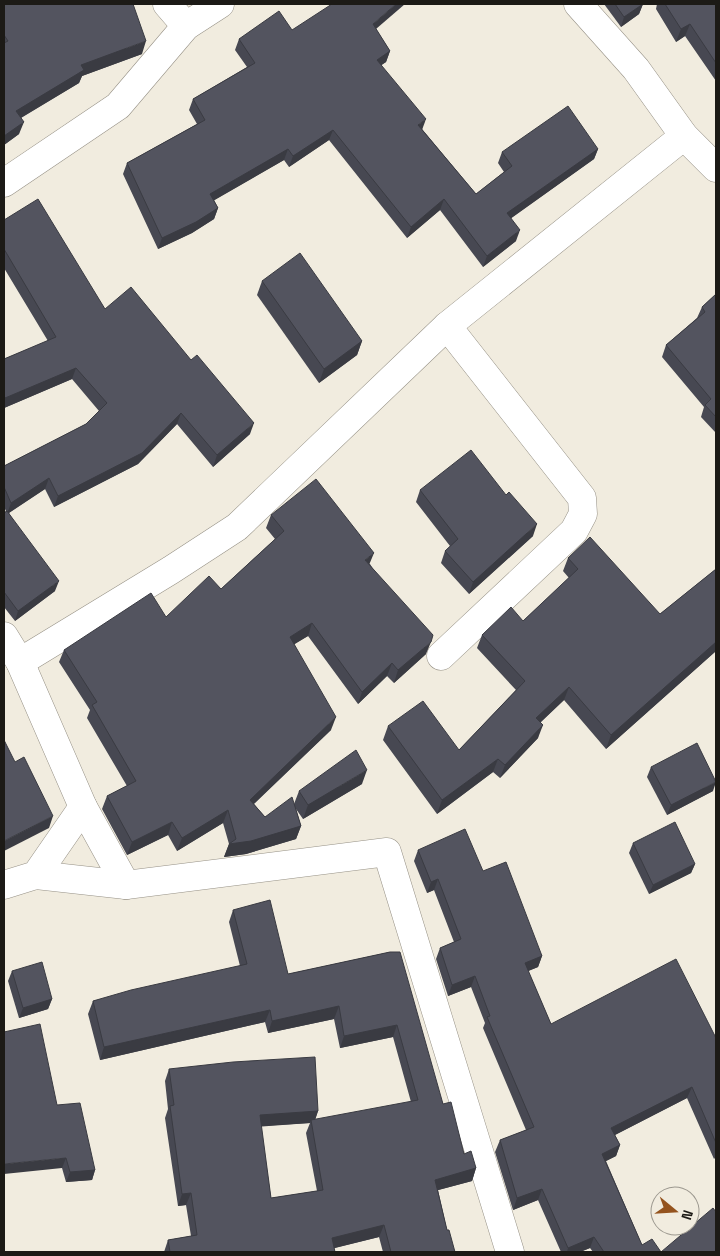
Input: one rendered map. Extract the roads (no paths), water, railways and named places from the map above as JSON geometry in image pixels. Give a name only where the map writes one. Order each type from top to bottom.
[{"type":"street","points":[[167,4],[186,26]]},
{"type":"street","points":[[4,183],[118,106],[186,26],[220,4]]},
{"type":"street","points":[[578,4],[636,69],[684,136],[716,168]]},
{"type":"street","points":[[20,662],[171,570],[237,527],[447,326],[684,136]]},
{"type":"street","points":[[441,656],[574,531],[583,514],[582,498],[447,326]]},
{"type":"street","points":[[4,636],[20,662],[83,807],[126,885]]},
{"type":"street","points":[[36,875],[83,807]]},
{"type":"street","points":[[4,885],[36,875],[126,885],[387,852],[510,1252]]}]
